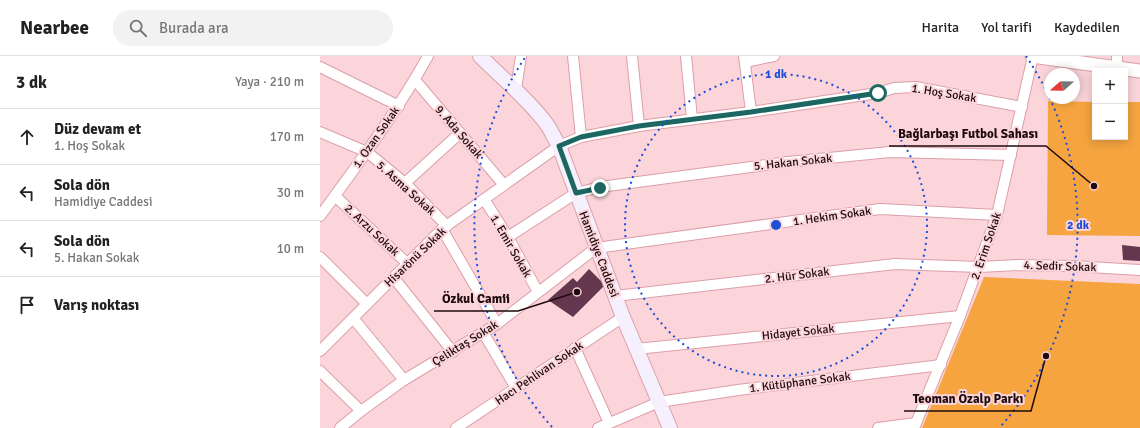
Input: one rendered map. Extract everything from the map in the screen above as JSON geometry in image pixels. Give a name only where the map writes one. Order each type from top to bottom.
[{"type":"main road","name":"Hamidiye Caddesi","points":[[480,56],[516,89],[546,123],[559,146],[623,317],[670,428]]},
{"type":"street","name":"1. Ozan Sokak","points":[[320,216],[328,200],[367,152],[415,80],[428,56]]},
{"type":"street","points":[[516,89],[521,56]]},
{"type":"street","points":[[573,56],[581,137]]},
{"type":"street","points":[[632,56],[639,126]]},
{"type":"street","points":[[686,56],[692,119]]},
{"type":"street","points":[[751,112],[744,59],[774,56]]},
{"type":"street","points":[[1033,56],[1117,62],[1140,71]]},
{"type":"street","name":"2. Erim Sokak","points":[[915,426],[941,365],[979,267],[997,215],[1033,56]]},
{"type":"street","points":[[320,67],[398,106]]},
{"type":"street","name":"9. Ada Sokak","points":[[415,80],[504,185]]},
{"type":"street","name":"1. Hoş Sokak","points":[[559,146],[581,137],[639,126],[751,112],[878,93],[894,88],[916,87],[1022,107]]},
{"type":"street","name":"5. Asma Sokak","points":[[320,132],[367,152],[405,183],[444,228],[497,324]]},
{"type":"street","points":[[405,183],[460,133]]},
{"type":"street","name":"Hisarönü Sokak","points":[[321,349],[444,228],[559,146]]},
{"type":"street","name":"5. Hakan Sokak","points":[[576,193],[600,188],[788,162],[890,152],[1011,155]]},
{"type":"street","points":[[508,237],[576,193]]},
{"type":"street","name":"1. Emir Sokak","points":[[484,199],[508,237],[538,292]]},
{"type":"street","name":"2. Arzu Sokak","points":[[328,200],[408,264]]},
{"type":"street","name":"1. Hekim Sokak","points":[[596,248],[880,209],[997,215]]},
{"type":"street","name":"Çeliktaş Sokak","points":[[340,428],[404,380],[484,334],[596,248]]},
{"type":"street","points":[[320,257],[367,304]]},
{"type":"street","name":"2. Hür Sokak","points":[[615,296],[895,264],[979,267]]},
{"type":"street","name":"4. Sedir Sokak","points":[[979,267],[1019,265],[1140,270]]},
{"type":"street","points":[[394,278],[453,352]]},
{"type":"street","name":"Hidayet Sokak","points":[[636,349],[960,316]]},
{"type":"street","name":"Hacı Pehlivan Sokak","points":[[456,428],[623,317]]},
{"type":"street","points":[[353,318],[404,380]]},
{"type":"street","points":[[484,334],[516,388]]},
{"type":"street","points":[[575,348],[608,423]]},
{"type":"street","name":"1. Kütüphane Sokak","points":[[598,428],[659,402],[738,390],[941,365]]},
{"type":"street","points":[[320,371],[361,411]]},
{"type":"street","points":[[878,428],[915,426]]},
{"type":"shaded area","points":[[1080,102],[1092,102],[1092,140],[1128,140],[1128,102],[1140,102],[1140,236],[1047,235],[1048,104],[1080,104]]},
{"type":"shaded area","points":[[984,277],[1140,284],[1140,428],[922,428]]},
{"type":"building","points":[[1122,245],[1140,247],[1140,261],[1123,260]]},
{"type":"building","points":[[589,269],[605,285],[573,317],[548,300],[573,278],[577,282]]},
{"type":"place","name":"Bağlarbaşı Futbol Sahası","points":[[1094,186]]},
{"type":"place","name":"Özkul Camii","points":[[577,292]]},
{"type":"place","name":"Teoman Özalp Parkı","points":[[1046,356]]},
{"type":"route","points":[[600,188],[576,193],[559,146],[581,137],[639,126],[751,112],[878,93]]}]
